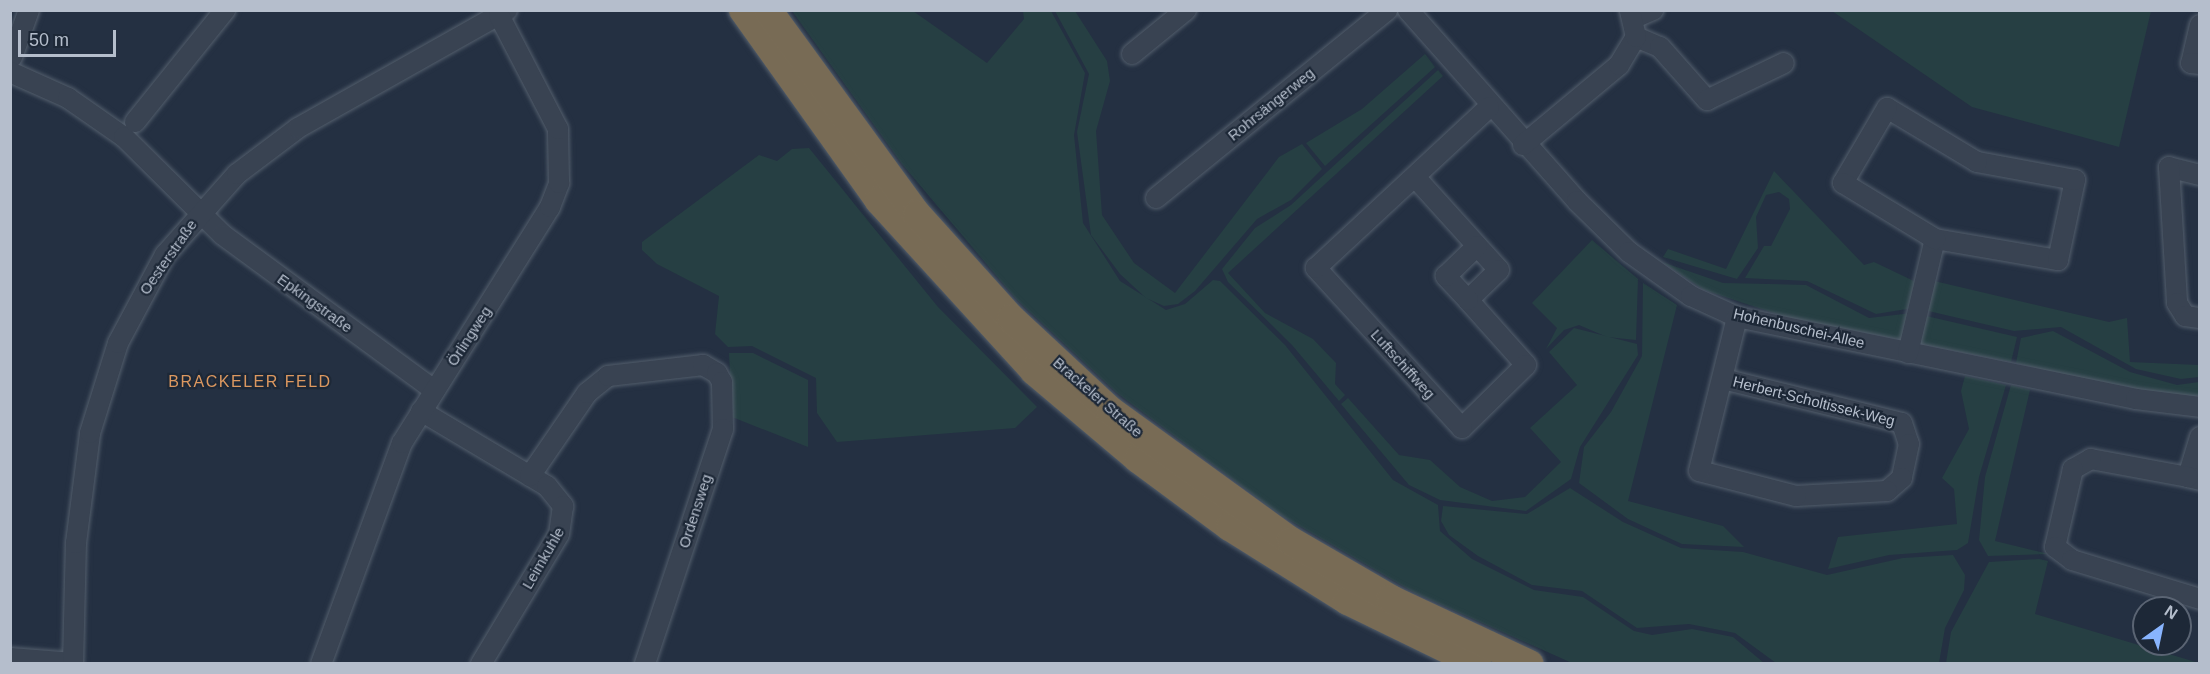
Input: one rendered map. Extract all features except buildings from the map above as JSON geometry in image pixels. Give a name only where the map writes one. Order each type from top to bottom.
[{"type":"highway","name":"Brackeler Straße","points":[[743,10],[879,201],[1034,371],[1138,459],[1230,527],[1348,601],[1477,663]]},
{"type":"highway","name":"Brackeler Straße","points":[[768,10],[916,214],[1011,318],[1110,410],[1291,541],[1391,599],[1530,663]]},
{"type":"street","points":[[11,65],[29,10]]},
{"type":"street","points":[[135,122],[225,10]]},
{"type":"street","points":[[1132,54],[1186,10]]},
{"type":"street","name":"Rohrsängerweg","points":[[1156,198],[1387,10]]},
{"type":"street","name":"Hohenbuschei-Allee","points":[[1408,10],[1523,145],[1648,268],[1737,317],[1908,353],[2199,407]]},
{"type":"street","points":[[1523,145],[1612,71],[1633,22],[1653,10]]},
{"type":"street","name":"Oesterstraße","points":[[73,663],[79,508],[100,392],[136,302],[201,211],[237,174],[298,128],[503,13]]},
{"type":"street","name":"Örlingweg","points":[[321,663],[402,443],[550,207],[559,183],[558,129],[503,13]]},
{"type":"street","points":[[1633,22],[1660,47],[1707,100],[1784,63]]},
{"type":"street","points":[[2199,25],[2191,63],[2199,64]]},
{"type":"street","name":"Epkingstraße","points":[[11,65],[68,98],[116,131],[233,242],[434,390]]},
{"type":"street","name":"Luftschiffweg","points":[[1477,246],[1446,276],[1526,366],[1462,428],[1316,268],[1489,107]]},
{"type":"street","points":[[1887,108],[1977,162],[2075,180],[2058,260],[1935,239],[1843,183],[1887,108]]},
{"type":"street","points":[[2199,175],[2169,167],[2177,303],[2185,316],[2199,318]]},
{"type":"street","points":[[1415,177],[1499,270],[1468,300]]},
{"type":"street","points":[[1908,353],[1935,239]]},
{"type":"street","name":"Herbert-Scholtissek-Weg","points":[[1723,379],[1902,423],[1909,444],[1902,478],[1887,491],[1796,496],[1699,471],[1737,317]]},
{"type":"street","name":"Ordensweg","points":[[530,476],[587,393],[608,376],[703,365],[722,382],[724,423],[645,663]]},
{"type":"street","name":"Leimkuhle","points":[[421,411],[530,476],[559,498],[564,525],[481,663]]},
{"type":"street","points":[[2199,437],[2194,479],[2091,459],[2073,469],[2055,547],[2072,560],[2199,599]]},
{"type":"street","points":[[10,658],[73,663]]},
{"type":"green space","points":[[792,11],[913,11],[987,63],[1024,19],[1023,11],[1051,11],[1085,73],[1074,135],[1083,223],[1120,281],[1166,310],[1185,304],[1213,280],[1220,281],[1285,345],[1393,480],[1438,505],[1440,531],[1472,559],[1534,590],[1583,597],[1634,631],[1652,635],[1692,629],[1733,637],[1764,663],[1572,663],[1415,593],[1279,514],[1117,393],[1016,299],[902,164]]},
{"type":"green space","points":[[1055,11],[1075,11],[1107,61],[1110,81],[1096,131],[1102,215],[1134,263],[1175,293],[1279,157],[1302,144],[1322,169],[1291,200],[1257,219],[1195,291],[1178,304],[1164,306],[1146,298],[1120,274],[1091,235],[1077,132],[1089,74]]},
{"type":"green space","points":[[1832,11],[2151,11],[2119,147],[1972,107]]},
{"type":"green space","points":[[1425,54],[1435,67],[1325,166],[1306,143],[1362,109]]},
{"type":"green space","points":[[1438,70],[1443,76],[1228,273],[1265,313],[1313,339],[1336,363],[1335,384],[1345,395],[1339,401],[1292,345],[1228,282],[1222,269],[1255,228],[1291,205]]},
{"type":"green space","points":[[809,148],[938,307],[1037,407],[1015,428],[837,442],[817,413],[816,378],[752,346],[728,347],[715,334],[719,296],[657,264],[642,250],[642,242],[759,155],[777,161],[792,149]]},
{"type":"green space","points":[[1774,171],[1864,265],[1874,262],[1918,283],[1913,308],[1876,314],[1807,281],[1745,278],[1764,246],[1771,246],[1790,209],[1789,199],[1779,192],[1766,195],[1756,217],[1758,248],[1737,279],[1663,257],[1668,249],[1726,269]]},
{"type":"green space","points":[[1592,240],[1638,279],[1636,340],[1607,337],[1579,325],[1564,330],[1546,349],[1557,328],[1532,303]]},
{"type":"green space","points":[[1662,262],[1723,283],[1806,285],[1869,318],[1912,313],[1902,340],[1789,318],[1704,290]]},
{"type":"green space","points":[[1930,280],[2109,322],[2127,318],[2130,362],[2199,365],[2199,377],[2181,379],[2136,369],[2061,327],[2014,331],[1924,310]]},
{"type":"green space","points":[[1643,283],[1677,305],[1628,501],[1723,526],[1744,547],[1682,544],[1628,519],[1579,483],[1584,447],[1611,412],[1642,356]]},
{"type":"green space","points":[[1922,315],[2017,337],[2011,362],[1920,344]]},
{"type":"green space","points":[[1574,328],[1637,344],[1638,355],[1580,447],[1571,479],[1526,511],[1440,500],[1409,485],[1341,404],[1348,398],[1399,455],[1430,460],[1460,487],[1492,501],[1525,497],[1561,462],[1530,428],[1577,385],[1549,352]]},
{"type":"green space","points":[[2053,331],[2130,372],[2177,385],[2199,382],[2199,395],[2184,398],[2101,384],[2016,363],[2021,338]]},
{"type":"green space","points":[[729,353],[753,353],[808,380],[808,447],[732,417]]},
{"type":"green space","points":[[1965,376],[2006,385],[1979,477],[1968,543],[1957,550],[1889,555],[1828,569],[1838,537],[1957,524],[1954,489],[1942,478],[1969,429],[1961,391]]},
{"type":"green space","points":[[2011,385],[2030,390],[1995,541],[2049,554],[1988,556],[1979,540],[1985,477]]},
{"type":"green space","points":[[1570,488],[1623,522],[1681,548],[1743,552],[1827,575],[1903,558],[1953,555],[1965,575],[1964,590],[1945,628],[1939,663],[1776,663],[1735,633],[1689,624],[1637,628],[1582,591],[1532,585],[1478,556],[1449,535],[1441,521],[1443,506],[1527,514]]},
{"type":"green space","points":[[2039,559],[2048,561],[2035,614],[2132,643],[2132,656],[2176,656],[2199,663],[1946,663],[1951,632],[1989,562]]},
{"type":"district","name":"BRACKELER FELD","points":[[250,382]]}]
